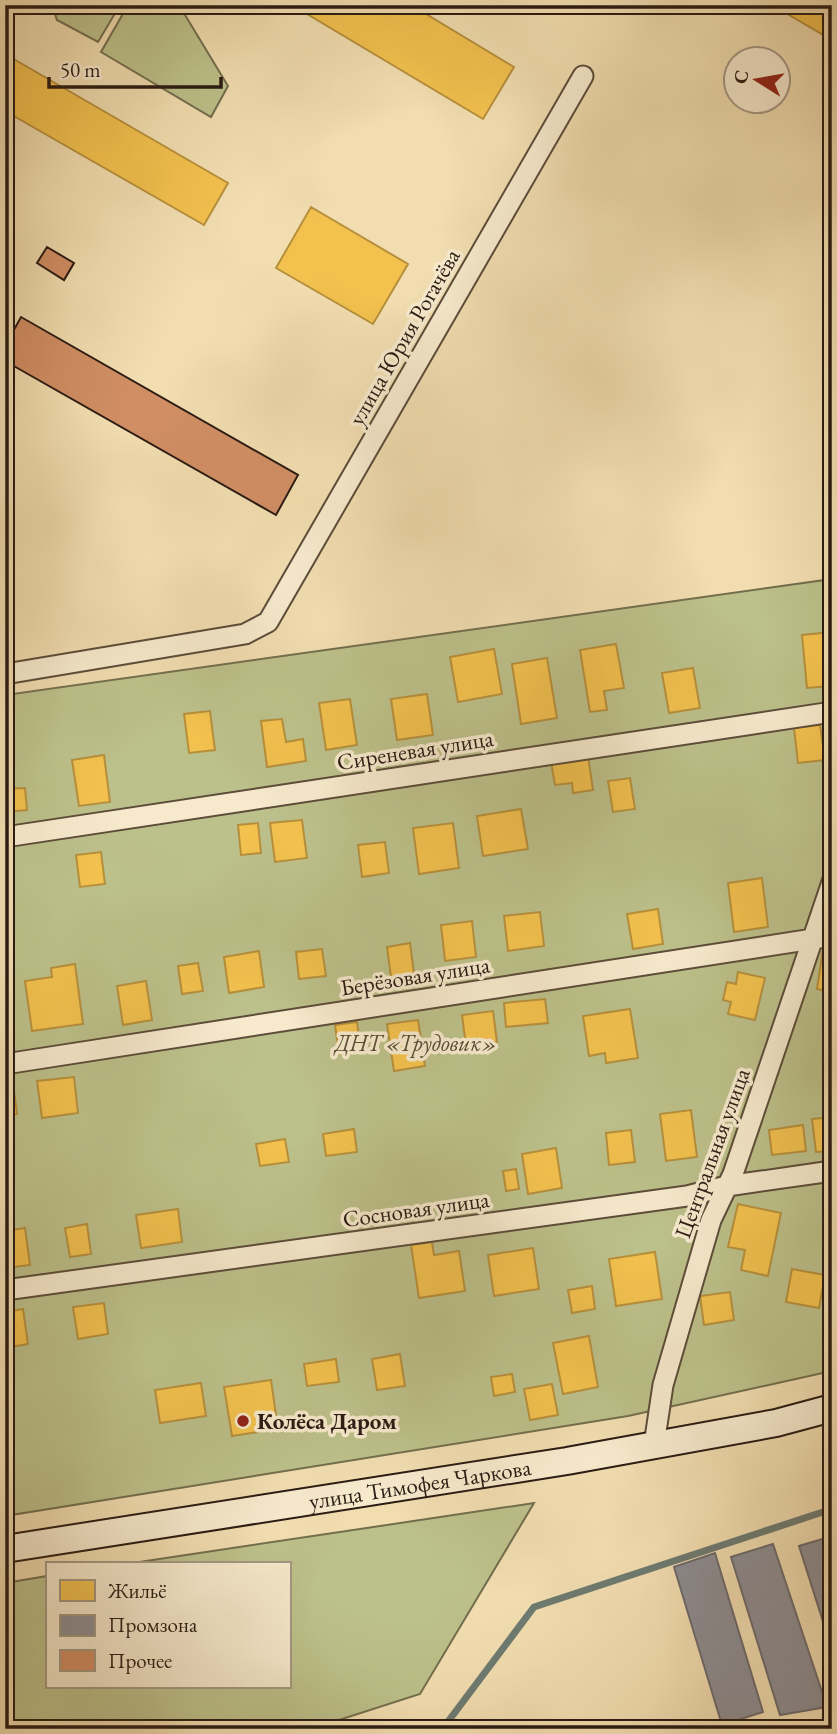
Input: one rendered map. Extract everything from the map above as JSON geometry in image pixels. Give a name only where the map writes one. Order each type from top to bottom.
[{"type":"main road","name":"улица Тимофея Чаркова","points":[[5,1549],[654,1445],[776,1423],[832,1408]]},
{"type":"street","name":"улица Юрия Рогачёва","points":[[5,674],[245,634],[268,622],[583,76]]},
{"type":"street","name":"Сиреневая улица","points":[[5,837],[832,712]]},
{"type":"street","name":"Центральная улица","points":[[654,1445],[663,1385],[711,1220],[733,1174],[823,937],[832,882]]},
{"type":"street","name":"Берёзовая улица","points":[[5,1064],[823,937]]},
{"type":"street","name":"Сосновая улица","points":[[5,1290],[687,1196],[727,1186],[832,1171]]},
{"type":"green space","points":[[52,5],[120,5],[98,42],[57,20]]},
{"type":"green space","points":[[128,5],[179,5],[228,86],[211,117],[101,52]]},
{"type":"green space","name":"ДНТ «Трудовик»","points":[[832,579],[832,1371],[628,1416],[5,1516],[5,695]]},
{"type":"green space","points":[[534,1503],[420,1694],[311,1729],[5,1729],[5,1583],[46,1576],[46,1688],[290,1688],[290,1562],[139,1562]]},
{"type":"building: Жильё","points":[[292,5],[411,5],[514,67],[483,119]]},
{"type":"building: Жильё","points":[[772,5],[832,5],[832,40]]},
{"type":"building: Жильё","points":[[5,54],[228,183],[204,225],[5,111]]},
{"type":"building: Жильё","points":[[311,207],[408,264],[373,324],[276,268]]},
{"type":"building: Жильё","points":[[832,632],[832,667],[828,667],[830,686],[807,688],[802,635]]},
{"type":"building: Жильё","points":[[616,644],[624,688],[604,691],[607,710],[590,712],[580,650]]},
{"type":"building: Жильё","points":[[494,649],[502,694],[458,702],[450,657]]},
{"type":"building: Жильё","points":[[547,658],[557,718],[521,724],[512,664]]},
{"type":"building: Жильё","points":[[693,668],[700,708],[669,713],[662,673]]},
{"type":"building: Жильё","points":[[427,694],[433,735],[397,740],[391,699]]},
{"type":"building: Жильё","points":[[350,699],[357,745],[326,750],[319,703]]},
{"type":"building: Жильё","points":[[210,711],[215,750],[189,753],[184,714]]},
{"type":"building: Жильё","points":[[282,719],[286,742],[303,739],[306,761],[267,767],[261,721]]},
{"type":"building: Жильё","points":[[820,725],[825,760],[798,763],[794,728]]},
{"type":"building: Жильё","points":[[104,755],[110,802],[79,806],[72,760]]},
{"type":"building: Жильё","points":[[588,756],[593,790],[573,793],[572,783],[555,785],[551,762]]},
{"type":"building: Жильё","points":[[630,778],[635,809],[613,812],[608,781]]},
{"type":"building: Жильё","points":[[25,788],[27,810],[5,812],[5,789]]},
{"type":"building: Жильё","points":[[521,809],[528,849],[483,856],[477,816]]},
{"type":"building: Жильё","points":[[302,820],[307,858],[275,862],[270,823]]},
{"type":"building: Жильё","points":[[258,823],[261,853],[241,855],[238,825]]},
{"type":"building: Жильё","points":[[453,823],[459,868],[419,874],[413,828]]},
{"type":"building: Жильё","points":[[385,842],[389,873],[362,877],[358,845]]},
{"type":"building: Жильё","points":[[101,852],[105,884],[80,887],[76,855]]},
{"type":"building: Жильё","points":[[762,878],[768,927],[734,932],[728,883]]},
{"type":"building: Жильё","points":[[658,909],[663,944],[633,949],[627,914]]},
{"type":"building: Жильё","points":[[540,912],[544,946],[508,951],[504,916]]},
{"type":"building: Жильё","points":[[472,921],[476,957],[445,961],[441,925]]},
{"type":"building: Жильё","points":[[410,943],[414,974],[391,977],[387,947]]},
{"type":"building: Жильё","points":[[322,949],[326,976],[299,979],[296,952]]},
{"type":"building: Жильё","points":[[823,949],[832,950],[832,992],[817,989]]},
{"type":"building: Жильё","points":[[259,951],[264,987],[229,993],[224,957]]},
{"type":"building: Жильё","points":[[198,963],[203,991],[182,994],[178,966]]},
{"type":"building: Жильё","points":[[75,964],[83,1024],[32,1031],[25,981],[52,977],[51,968]]},
{"type":"building: Жильё","points":[[738,972],[765,978],[755,1020],[728,1014],[731,1002],[723,1000],[727,982],[736,984]]},
{"type":"building: Жильё","points":[[146,981],[152,1020],[123,1025],[117,986]]},
{"type":"building: Жильё","points":[[545,999],[548,1023],[506,1027],[504,1003]]},
{"type":"building: Жильё","points":[[630,1009],[638,1058],[606,1063],[605,1053],[589,1056],[583,1016]]},
{"type":"building: Жильё","points":[[493,1011],[497,1042],[466,1046],[462,1015]]},
{"type":"building: Жильё","points":[[418,1020],[425,1066],[394,1071],[387,1024]]},
{"type":"building: Жильё","points":[[357,1022],[361,1051],[339,1054],[335,1025]]},
{"type":"building: Жильё","points":[[74,1077],[78,1113],[42,1118],[37,1081]]},
{"type":"building: Жильё","points":[[13,1082],[17,1114],[5,1116],[5,1083]]},
{"type":"building: Жильё","points":[[691,1110],[697,1157],[666,1161],[660,1114]]},
{"type":"building: Жильё","points":[[832,1117],[832,1151],[816,1152],[812,1119]]},
{"type":"building: Жильё","points":[[803,1125],[806,1151],[772,1155],[769,1130]]},
{"type":"building: Жильё","points":[[354,1129],[357,1152],[326,1156],[323,1134]]},
{"type":"building: Жильё","points":[[631,1130],[635,1162],[609,1165],[606,1133]]},
{"type":"building: Жильё","points":[[285,1139],[289,1162],[260,1166],[256,1144]]},
{"type":"building: Жильё","points":[[556,1148],[562,1188],[528,1194],[522,1154]]},
{"type":"building: Жильё","points":[[516,1169],[519,1189],[506,1191],[503,1171]]},
{"type":"building: Жильё","points":[[738,1204],[781,1213],[768,1276],[741,1270],[745,1250],[728,1247]]},
{"type":"building: Жильё","points":[[178,1209],[182,1242],[141,1248],[136,1215]]},
{"type":"building: Жильё","points":[[87,1224],[91,1254],[70,1257],[65,1228]]},
{"type":"building: Жильё","points":[[25,1228],[30,1265],[5,1268],[5,1231]]},
{"type":"building: Жильё","points":[[432,1242],[434,1255],[459,1251],[465,1291],[419,1298],[411,1245]]},
{"type":"building: Жильё","points":[[533,1248],[539,1289],[494,1296],[488,1255]]},
{"type":"building: Жильё","points":[[655,1252],[662,1299],[616,1306],[609,1259]]},
{"type":"building: Жильё","points":[[792,1269],[825,1275],[819,1308],[786,1302]]},
{"type":"building: Жильё","points":[[592,1286],[595,1309],[572,1313],[568,1290]]},
{"type":"building: Жильё","points":[[730,1292],[734,1320],[704,1325],[700,1296]]},
{"type":"building: Жильё","points":[[104,1303],[108,1334],[78,1339],[73,1307]]},
{"type":"building: Жильё","points":[[23,1309],[28,1344],[5,1348],[5,1312]]},
{"type":"building: Жильё","points":[[589,1336],[598,1387],[563,1394],[553,1343]]},
{"type":"building: Жильё","points":[[400,1354],[405,1386],[377,1390],[372,1359]]},
{"type":"building: Жильё","points":[[336,1359],[339,1382],[307,1386],[304,1364]]},
{"type":"building: Жильё","points":[[512,1374],[515,1392],[494,1396],[491,1377]]},
{"type":"building: Жильё","points":[[271,1380],[278,1429],[232,1436],[224,1387]]},
{"type":"building: Жильё","points":[[201,1383],[206,1416],[160,1423],[155,1390]]},
{"type":"building: Жильё","points":[[552,1384],[558,1415],[530,1420],[524,1389]]},
{"type":"building: Промзона","points":[[832,1536],[832,1650],[799,1546]]},
{"type":"building: Промзона","points":[[773,1544],[827,1707],[780,1715],[731,1557]]},
{"type":"building: Промзона","points":[[715,1553],[763,1712],[722,1725],[674,1567]]},
{"type":"building: Прочее","points":[[47,247],[74,263],[64,280],[37,263]]},
{"type":"building: Прочее","points":[[21,317],[298,475],[276,515],[5,361],[5,346]]},
{"type":"waterway","points":[[431,1729],[447,1723],[534,1607],[832,1509]]},
{"type":"place","name":"Колёса Даром","points":[[243,1421]]}]
